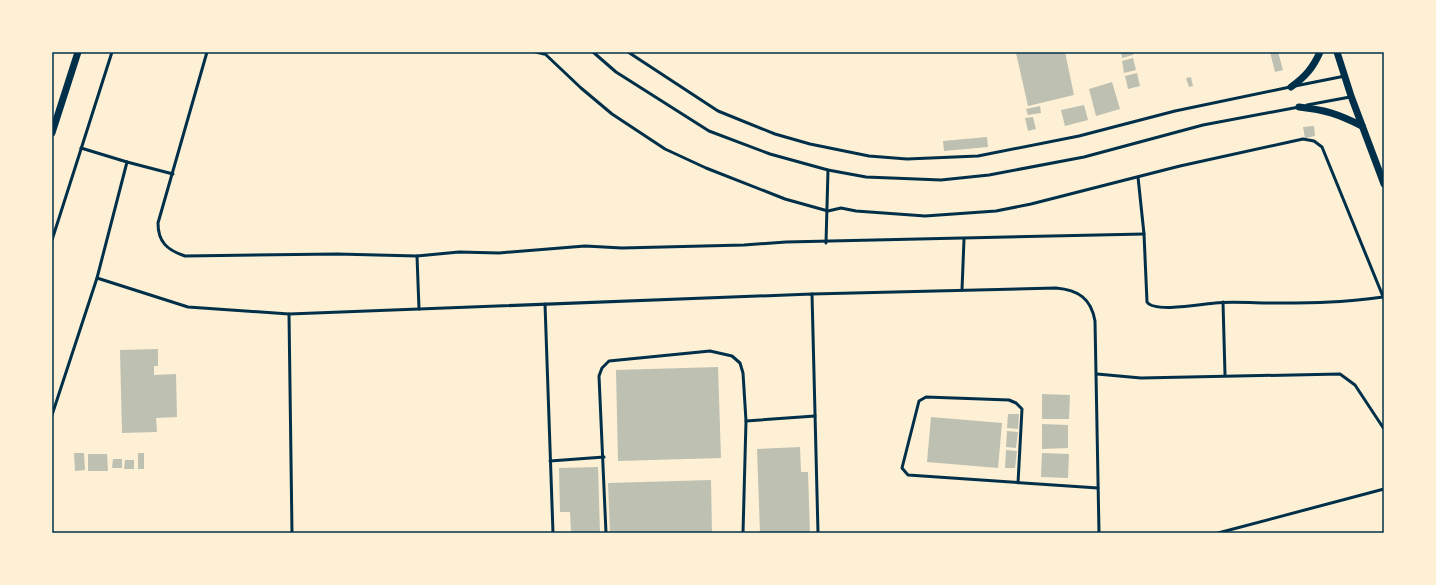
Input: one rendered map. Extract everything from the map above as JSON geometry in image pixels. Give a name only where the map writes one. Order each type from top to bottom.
[{"type":"street","points":[[52,132],[78,52]]},
{"type":"street","points":[[1291,87],[1305,77],[1313,68],[1320,52]]},
{"type":"street","points":[[1337,52],[1351,96],[1384,184]]},
{"type":"street","points":[[1299,107],[1323,109],[1362,126]]},
{"type":"lane","points":[[52,240],[112,52]]},
{"type":"lane","points":[[207,52],[158,223],[158,232],[166,247],[175,253],[195,257],[337,254],[417,256],[459,252],[499,252],[585,246],[622,248],[744,245],[786,242],[1144,234]]},
{"type":"lane","points":[[536,52],[544,53],[612,114],[665,149],[706,168],[772,194],[828,211],[840,208],[856,211],[925,216],[996,211],[1031,204],[1180,166],[1303,139],[1314,141],[1322,147],[1383,298],[1348,302],[1223,302],[1186,306],[1155,307],[1149,305],[1147,302],[1144,234],[1138,177]]},
{"type":"lane","points":[[593,52],[616,72],[708,131],[770,154],[828,170],[866,177],[917,180],[941,180],[989,176],[1084,157],[1203,126],[1351,96]]},
{"type":"lane","points":[[628,52],[718,112],[810,144],[869,156],[907,159],[978,156],[1080,136],[1175,111],[1345,76]]},
{"type":"lane","points":[[81,148],[173,174]]},
{"type":"lane","points":[[52,415],[98,278],[127,162]]},
{"type":"lane","points":[[826,242],[828,170]]},
{"type":"lane","points":[[962,290],[964,239]]},
{"type":"lane","points":[[417,256],[418,309]]},
{"type":"lane","points":[[98,278],[188,307],[289,314],[812,294],[1056,288],[1073,291],[1082,295],[1094,311],[1097,374],[1099,533]]},
{"type":"lane","points":[[812,294],[818,533]]},
{"type":"lane","points":[[1223,302],[1225,375]]},
{"type":"lane","points":[[545,304],[553,533]]},
{"type":"lane","points":[[289,314],[292,533]]},
{"type":"lane","points":[[606,533],[604,457],[599,376],[602,368],[609,362],[710,351],[732,356],[740,363],[743,373],[746,421],[743,533]]},
{"type":"lane","points":[[1097,374],[1141,378],[1225,375],[1267,376],[1333,373],[1347,377],[1355,385],[1384,429]]},
{"type":"lane","points":[[1018,482],[1022,409],[1016,403],[1008,400],[926,397],[919,401],[902,468],[908,474],[1098,488]]},
{"type":"lane","points":[[746,421],[815,416]]},
{"type":"lane","points":[[550,461],[604,457]]},
{"type":"lane","points":[[1218,533],[1384,489]]},
{"type":"building","points":[[1065,52],[1074,95],[1028,106],[1016,53]]},
{"type":"building","points":[[1121,52],[1133,52],[1133,55],[1122,58]]},
{"type":"building","points":[[1270,52],[1278,52],[1283,70],[1275,72]]},
{"type":"building","points":[[1133,58],[1136,70],[1124,73],[1122,61]]},
{"type":"building","points":[[1137,73],[1140,86],[1128,89],[1125,76]]},
{"type":"building","points":[[1191,77],[1193,86],[1189,87],[1186,78]]},
{"type":"building","points":[[1112,82],[1120,109],[1096,116],[1089,89]]},
{"type":"building","points":[[1084,105],[1088,120],[1065,126],[1061,110]]},
{"type":"building","points":[[1040,106],[1041,113],[1028,115],[1026,109]]},
{"type":"building","points":[[1033,117],[1036,129],[1028,131],[1025,118]]},
{"type":"building","points":[[1314,126],[1315,136],[1305,138],[1303,127]]},
{"type":"building","points":[[987,137],[988,147],[944,151],[943,141]]},
{"type":"building","points":[[158,349],[158,366],[154,366],[154,375],[176,374],[177,417],[156,418],[157,432],[122,433],[120,350]]},
{"type":"building","points":[[718,367],[721,458],[618,461],[616,370]]},
{"type":"building","points":[[1042,394],[1070,395],[1069,419],[1042,419]]},
{"type":"building","points":[[1008,414],[1019,414],[1018,429],[1007,428]]},
{"type":"building","points":[[931,417],[1002,423],[998,468],[927,462]]},
{"type":"building","points":[[1042,424],[1068,425],[1068,448],[1042,449]]},
{"type":"building","points":[[1007,431],[1018,432],[1016,448],[1006,447]]},
{"type":"building","points":[[800,447],[801,472],[808,472],[810,533],[760,533],[757,449]]},
{"type":"building","points":[[1006,450],[1017,451],[1015,468],[1005,468]]},
{"type":"building","points":[[74,453],[84,453],[85,470],[75,471]]},
{"type":"building","points":[[138,453],[144,453],[144,469],[138,469]]},
{"type":"building","points":[[1042,453],[1069,454],[1068,478],[1041,477]]},
{"type":"building","points":[[88,454],[107,454],[108,471],[88,471]]},
{"type":"building","points":[[113,459],[122,459],[122,468],[112,468]]},
{"type":"building","points":[[125,460],[134,460],[134,469],[124,469]]},
{"type":"building","points":[[598,467],[600,533],[571,533],[570,512],[560,512],[559,468]]},
{"type":"building","points":[[711,480],[712,533],[610,533],[608,483]]}]
